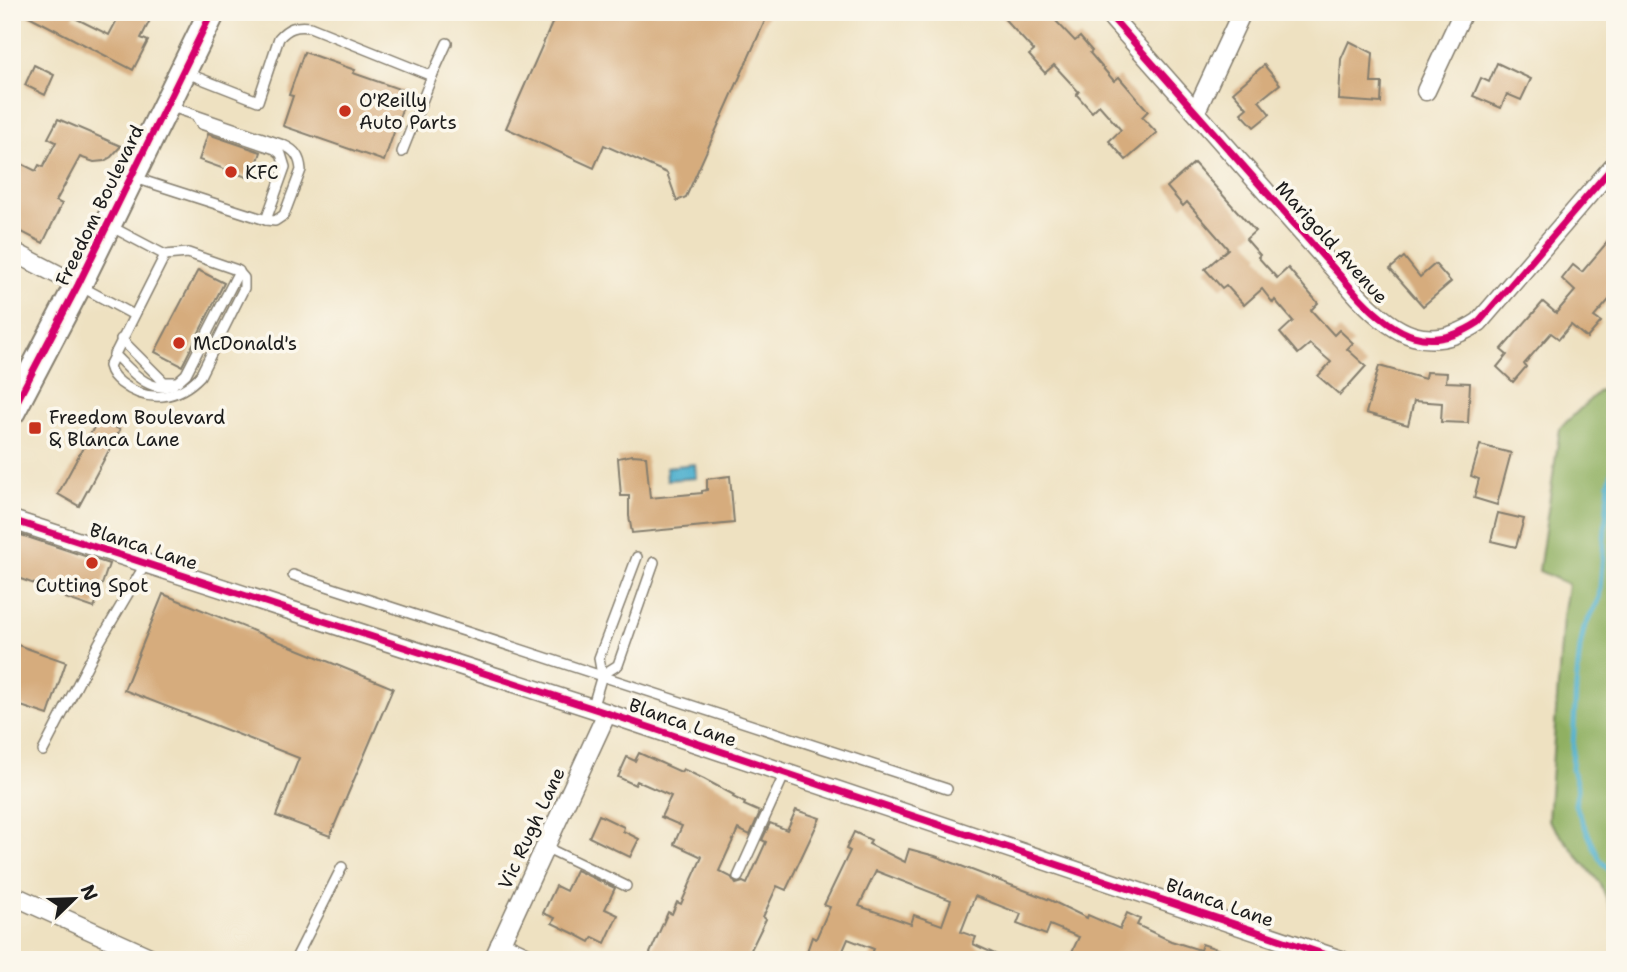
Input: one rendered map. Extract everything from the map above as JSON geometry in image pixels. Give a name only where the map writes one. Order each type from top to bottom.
[{"type":"main road","name":"Freedom Boulevard","points":[[12,411],[78,285],[212,12]]},
{"type":"street","name":"Marigold Avenue","points":[[1107,12],[1372,311],[1395,330],[1422,337],[1450,336],[1465,332],[1479,322],[1615,164]]},
{"type":"street","points":[[1196,110],[1242,12]]},
{"type":"street","points":[[1426,91],[1463,12]]},
{"type":"street","points":[[12,251],[78,285]]},
{"type":"street","name":"Blanca Lane","points":[[12,520],[599,711],[1341,960]]},
{"type":"street","name":"Vic Rugh Lane","points":[[496,952],[545,847],[599,711]]},
{"type":"street","points":[[12,895],[156,960]]},
{"type":"street","points":[[496,952],[534,960]]},
{"type":"lane","points":[[183,71],[258,101],[279,38],[286,31],[299,26],[310,27],[432,76]]},
{"type":"lane","points":[[402,152],[447,43]]},
{"type":"lane","points":[[131,176],[266,220],[275,222],[284,215],[301,170],[301,163],[295,152],[283,145],[166,105]]},
{"type":"lane","points":[[196,115],[201,124],[281,153],[285,167],[266,220]]},
{"type":"lane","points":[[107,225],[165,255],[188,253],[239,271],[244,278],[244,288],[207,364],[191,385],[173,395],[163,397],[139,394],[130,389],[113,375],[109,366],[165,255]]},
{"type":"lane","points":[[114,354],[153,386],[168,387],[177,382],[186,373],[239,271]]},
{"type":"lane","points":[[78,285],[134,315]]},
{"type":"lane","points":[[121,339],[164,382],[177,382]]},
{"type":"lane","points":[[599,711],[603,676],[599,658],[636,557]]},
{"type":"lane","points":[[603,676],[618,665],[654,562]]},
{"type":"lane","points":[[43,751],[99,643],[145,563]]},
{"type":"lane","points":[[293,575],[947,789]]},
{"type":"lane","points":[[738,877],[785,773]]},
{"type":"lane","points":[[545,847],[626,886]]},
{"type":"lane","points":[[295,960],[342,867]]},
{"type":"green space","points":[[1615,383],[1615,918],[1600,883],[1548,820],[1563,617],[1568,584],[1539,571],[1560,428],[1599,391]]},
{"type":"water","points":[[695,464],[696,478],[667,480],[666,467]]},
{"type":"building","points":[[21,12],[76,12],[73,17],[109,35],[121,12],[154,12],[141,38],[148,41],[133,70]]},
{"type":"building","points":[[557,12],[769,12],[686,197],[677,201],[667,173],[604,145],[594,168],[506,128]]},
{"type":"building","points":[[998,12],[1065,12],[1056,21],[1075,41],[1080,37],[1114,81],[1119,77],[1148,111],[1142,117],[1157,133],[1126,160],[1109,141],[1121,130],[1099,105],[1092,112],[1076,94],[1079,92],[1054,65],[1045,73],[1029,55],[1034,51]]},
{"type":"building","points":[[1349,41],[1373,53],[1371,83],[1382,83],[1381,103],[1339,100],[1341,59]]},
{"type":"building","name":"O'Reilly Auto Parts","points":[[304,52],[408,92],[384,161],[283,126],[293,96],[289,95]]},
{"type":"building","points":[[1497,63],[1531,79],[1521,100],[1507,94],[1501,108],[1473,96],[1481,78],[1489,82]]},
{"type":"building","points":[[34,65],[54,75],[45,95],[25,85]]},
{"type":"building","points":[[1264,65],[1280,84],[1259,101],[1270,114],[1254,127],[1241,113],[1247,108],[1233,92]]},
{"type":"building","points":[[58,119],[121,146],[104,161],[94,162],[80,157],[56,201],[62,204],[43,243],[12,227],[12,159],[36,171],[39,165],[43,167],[56,142],[48,138]]},
{"type":"building","points":[[208,134],[261,152],[252,179],[199,160]]},
{"type":"building","points":[[1194,163],[1255,231],[1246,239],[1260,255],[1258,257],[1277,278],[1288,268],[1318,303],[1311,310],[1334,335],[1339,330],[1353,343],[1347,349],[1366,366],[1340,395],[1318,376],[1331,362],[1310,344],[1298,354],[1280,333],[1293,321],[1275,300],[1273,303],[1262,289],[1244,305],[1226,285],[1222,288],[1205,269],[1228,249],[1187,202],[1183,206],[1167,187]]},
{"type":"building","points":[[1615,233],[1615,293],[1594,317],[1601,322],[1587,338],[1571,325],[1559,339],[1551,333],[1524,364],[1526,367],[1513,382],[1497,367],[1507,355],[1501,350],[1543,302],[1556,313],[1575,291],[1562,279],[1573,265],[1582,272]]},
{"type":"building","points":[[1404,257],[1420,277],[1435,264],[1451,282],[1423,306],[1390,269]]},
{"type":"building","points":[[198,270],[224,283],[182,366],[155,352]]},
{"type":"building","points":[[1379,366],[1425,379],[1426,372],[1447,373],[1446,382],[1470,383],[1468,423],[1441,422],[1442,403],[1414,401],[1408,425],[1366,413]]},
{"type":"building","points":[[99,418],[120,430],[79,506],[58,494]]},
{"type":"building","points":[[1480,445],[1511,453],[1497,505],[1474,498],[1479,479],[1471,476]]},
{"type":"building","points":[[646,456],[650,498],[702,493],[707,490],[707,479],[730,476],[734,523],[632,533],[629,496],[621,496],[618,458]]},
{"type":"building","points":[[1498,513],[1524,519],[1516,547],[1491,541]]},
{"type":"building","points":[[12,532],[109,564],[94,608],[12,576]]},
{"type":"building","points":[[163,594],[393,688],[330,836],[276,816],[299,758],[124,690]]},
{"type":"building","points":[[12,643],[66,662],[48,715],[12,703]]},
{"type":"building","points":[[639,753],[704,779],[760,812],[750,835],[738,829],[719,871],[731,877],[736,884],[747,884],[766,842],[762,840],[770,823],[787,830],[796,810],[820,818],[786,890],[777,886],[763,917],[766,919],[746,960],[647,960],[668,912],[672,914],[677,902],[681,904],[702,857],[674,844],[682,826],[661,817],[671,796],[637,781],[635,785],[618,777],[627,757],[635,761]]},
{"type":"building","points":[[599,815],[624,827],[623,831],[639,839],[630,857],[589,837]]},
{"type":"building","points":[[854,832],[871,840],[869,844],[905,862],[909,849],[935,856],[1120,929],[1127,913],[1140,919],[1137,925],[1171,941],[1200,950],[1202,944],[1241,957],[1240,960],[1068,960],[1079,937],[1050,925],[1046,935],[1017,924],[1021,914],[975,896],[961,932],[976,937],[973,944],[1008,960],[974,960],[959,954],[957,960],[869,960],[874,949],[848,939],[839,960],[804,960],[812,937],[816,939],[830,907],[824,905],[850,851],[846,849]],"holes":[[[876,871],[951,900],[942,925],[914,915],[911,924],[859,906]]]},
{"type":"building","points":[[576,870],[615,888],[605,909],[618,915],[605,943],[593,937],[590,942],[552,923],[555,918],[543,913],[556,886],[566,891]]},
{"type":"waterway","points":[[1615,460],[1609,483],[1599,600],[1584,628],[1580,648],[1572,769],[1578,789],[1575,805],[1599,858],[1615,877]]},
{"type":"cycle path","points":[[12,411],[78,285],[212,12]]},
{"type":"cycle path","points":[[1107,12],[1359,297],[1386,322],[1414,336],[1429,339],[1444,337],[1461,332],[1479,322],[1615,164]]},
{"type":"cycle path","points":[[12,520],[607,713],[1341,960]]},
{"type":"place","name":"O'Reilly Auto Parts","points":[[345,111]]},
{"type":"place","name":"KFC","points":[[231,172]]},
{"type":"place","name":"McDonald's","points":[[179,343]]},
{"type":"place","name":"Freedom Boulevard & Blanca Lane","points":[[35,428]]},
{"type":"place","name":"Cutting Spot","points":[[92,563]]}]
